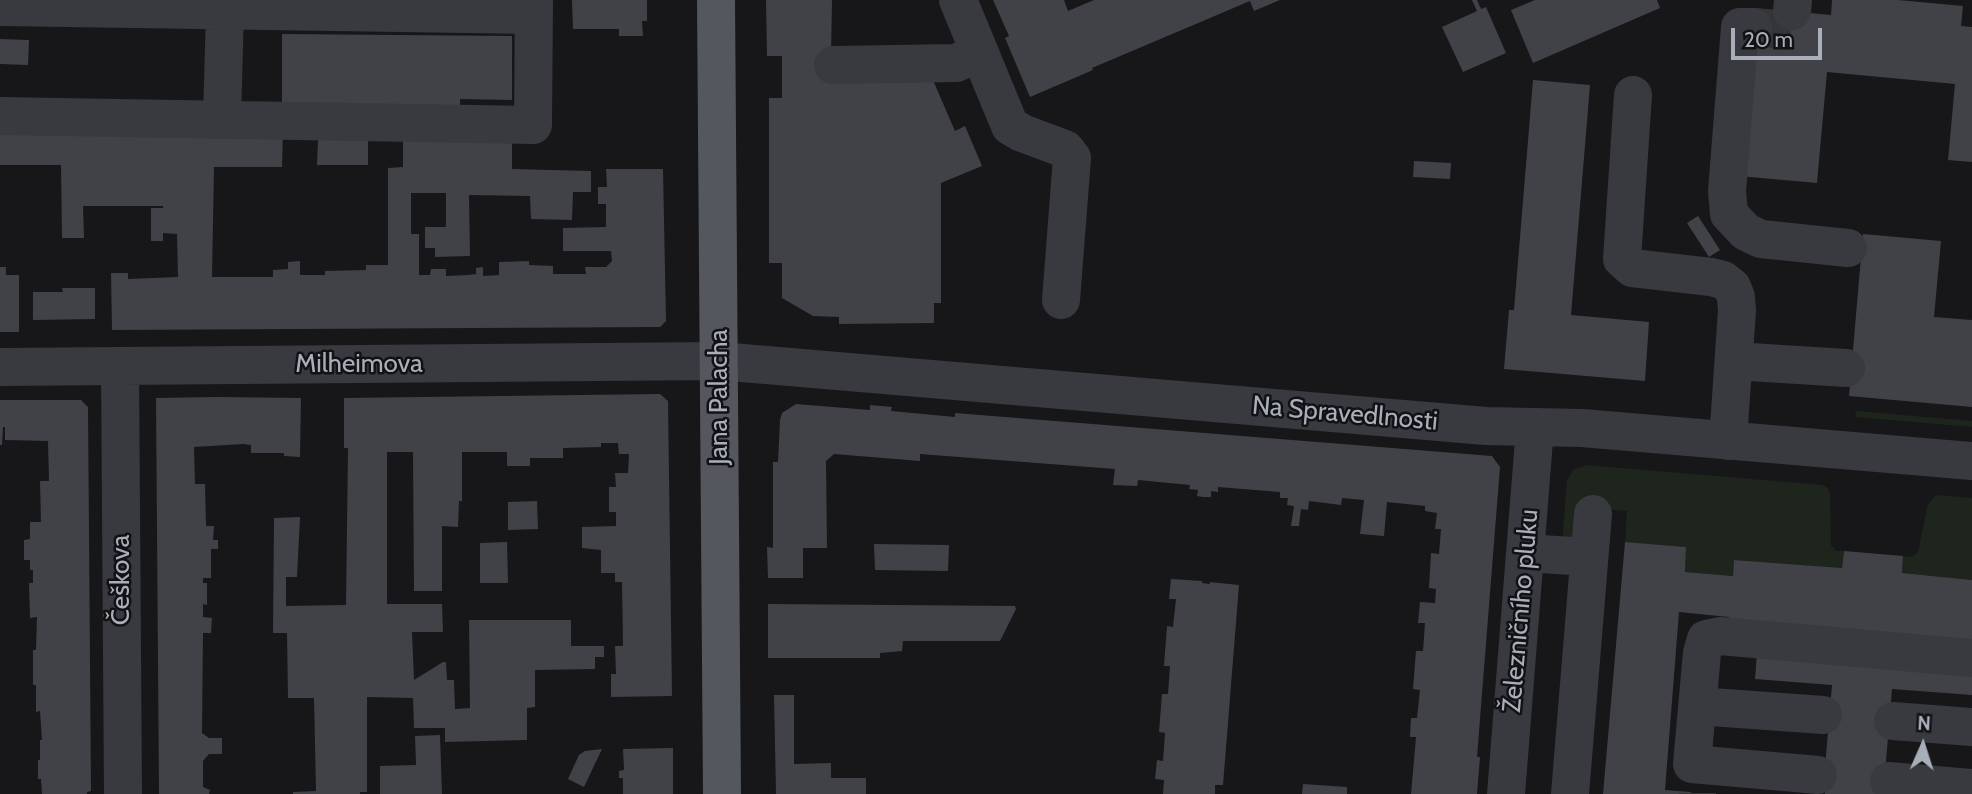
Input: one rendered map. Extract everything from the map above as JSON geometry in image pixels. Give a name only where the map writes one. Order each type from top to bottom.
[{"type":"main road","name":"Jana Palacha","points":[[716,0],[722,794]]},
{"type":"street","points":[[958,0],[1010,126],[1022,134],[1065,149],[1072,158],[1061,300]]},
{"type":"street","points":[[0,7],[534,7],[533,125],[0,116]]},
{"type":"street","points":[[222,120],[247,7]]},
{"type":"street","points":[[1742,18],[1727,191],[1729,214],[1746,232],[1761,239],[1776,243],[1848,248]]},
{"type":"street","points":[[832,65],[956,63],[979,53]]},
{"type":"street","points":[[1633,95],[1622,260],[1632,268],[1711,277],[1728,283],[1734,292],[1737,310],[1728,441]]},
{"type":"street","points":[[1734,360],[1846,368]]},
{"type":"street","name":"Milheimova","points":[[0,367],[719,361]]},
{"type":"street","name":"Na Spravedlnosti","points":[[719,361],[1486,426],[1582,428],[1972,461]]},
{"type":"street","name":"Češkova","points":[[120,366],[123,794]]},
{"type":"street","name":"Železničního pluku","points":[[1506,794],[1535,427]]},
{"type":"street","points":[[1570,794],[1593,514]]},
{"type":"street","points":[[1525,553],[1589,557]]},
{"type":"street","points":[[1818,775],[1698,779],[1692,764],[1703,645],[1706,639],[1712,637],[1972,658]]},
{"type":"street","points":[[1697,706],[1823,715]]},
{"type":"street","points":[[1893,721],[1972,727]]},
{"type":"street","points":[[1889,781],[1972,788]]},
{"type":"shaded area","points":[[1856,411],[1972,421],[1972,427],[1855,417]]},
{"type":"shaded area","points":[[1587,465],[1822,485],[1828,488],[1830,493],[1831,545],[1836,551],[1844,551],[1842,568],[1735,560],[1733,576],[1685,572],[1686,547],[1625,542],[1627,511],[1587,508],[1584,536],[1562,546],[1567,480],[1573,470]]},
{"type":"shaded area","points":[[1936,495],[1972,498],[1972,580],[1902,573],[1903,556],[1912,557],[1918,552],[1928,504]]},
{"type":"building","points":[[572,0],[647,0],[647,21],[642,21],[643,36],[619,36],[619,29],[573,29]]},
{"type":"building","points":[[766,0],[832,0],[831,56],[932,78],[955,131],[965,126],[982,166],[941,183],[941,303],[934,303],[934,323],[839,324],[839,317],[813,316],[782,298],[782,263],[769,263],[769,98],[782,98],[782,56],[767,56]]},
{"type":"building","points":[[993,0],[1064,0],[1068,11],[1094,0],[1280,0],[1254,11],[1250,1],[1030,97],[1005,38],[1009,36]]},
{"type":"building","points":[[1472,0],[1477,0],[1481,9],[1486,7],[1506,53],[1463,72],[1442,27],[1477,11]]},
{"type":"building","points":[[1535,0],[1657,0],[1660,8],[1533,63],[1511,10]]},
{"type":"building","points":[[1832,0],[1898,0],[1963,6],[1961,26],[1972,27],[1972,162],[1948,160],[1955,84],[1827,72],[1817,183],[1739,176],[1754,8],[1831,15]]},
{"type":"building","points":[[282,34],[512,36],[512,100],[460,99],[460,109],[282,107]]},
{"type":"building","points":[[0,39],[29,40],[28,65],[0,64]]},
{"type":"building","points":[[1533,80],[1590,85],[1571,315],[1649,322],[1645,381],[1504,369],[1509,310],[1514,310]]},
{"type":"building","points":[[0,129],[283,130],[282,167],[214,167],[212,277],[273,277],[273,270],[288,269],[288,262],[300,261],[300,275],[325,275],[325,271],[366,270],[366,265],[388,265],[388,168],[403,167],[403,141],[512,141],[512,169],[591,171],[591,192],[573,192],[572,220],[531,219],[530,196],[469,195],[470,256],[435,257],[435,248],[425,248],[425,227],[446,227],[446,193],[411,193],[411,234],[419,234],[419,275],[430,275],[431,269],[446,269],[446,276],[476,274],[476,268],[483,267],[483,276],[499,275],[499,262],[529,261],[529,265],[553,266],[553,274],[586,274],[585,267],[606,267],[612,261],[611,251],[563,251],[563,228],[606,227],[606,204],[598,204],[598,187],[607,187],[606,169],[663,169],[666,321],[660,327],[112,330],[111,273],[128,273],[128,279],[178,277],[177,234],[163,233],[163,241],[151,241],[151,208],[163,206],[83,206],[84,238],[62,238],[61,165],[0,165]]},
{"type":"building","points":[[318,140],[368,140],[368,165],[317,165]]},
{"type":"building","points":[[1414,161],[1451,163],[1450,179],[1413,177]]},
{"type":"building","points":[[1698,216],[1720,250],[1709,257],[1687,223]]},
{"type":"building","points":[[1863,234],[1941,241],[1934,317],[1972,320],[1972,407],[1849,396]]},
{"type":"building","points":[[0,267],[6,267],[6,275],[19,275],[19,332],[0,332]]},
{"type":"building","points":[[62,288],[95,288],[95,319],[33,320],[33,292],[63,292]]},
{"type":"building","points":[[660,394],[668,401],[672,696],[611,697],[611,674],[616,674],[615,646],[623,646],[622,582],[615,582],[615,573],[601,573],[601,550],[582,548],[582,527],[616,526],[616,512],[609,512],[609,487],[616,487],[615,473],[628,473],[629,454],[619,454],[618,443],[601,443],[601,447],[563,448],[563,458],[530,458],[530,466],[507,466],[507,452],[462,452],[462,501],[459,501],[458,527],[442,526],[442,591],[414,591],[413,452],[387,452],[387,604],[442,604],[443,632],[412,632],[414,680],[446,662],[447,680],[454,680],[455,709],[470,708],[469,620],[571,620],[571,646],[604,646],[604,657],[595,657],[595,669],[535,670],[535,707],[527,708],[527,740],[445,742],[445,728],[414,728],[413,698],[367,697],[367,792],[293,794],[316,791],[314,698],[288,698],[287,633],[273,633],[274,518],[300,517],[297,577],[286,577],[286,606],[346,605],[348,448],[344,448],[344,398]]},
{"type":"building","points":[[156,398],[301,398],[300,457],[284,456],[284,453],[251,453],[251,445],[243,444],[194,447],[195,484],[205,484],[206,526],[214,526],[213,540],[218,540],[218,549],[211,549],[211,578],[203,578],[203,583],[207,583],[207,605],[203,604],[203,617],[212,618],[211,633],[203,633],[202,733],[209,738],[222,738],[222,754],[209,754],[203,761],[203,787],[210,790],[209,794],[159,794]]},
{"type":"building","points":[[0,400],[81,400],[88,407],[91,791],[87,794],[42,794],[41,779],[38,779],[42,740],[40,711],[36,712],[36,685],[33,685],[37,617],[30,618],[29,583],[33,583],[33,570],[30,570],[30,560],[24,560],[24,540],[30,539],[30,522],[41,522],[40,481],[49,481],[48,441],[5,440],[3,427],[0,445]]},
{"type":"building","points":[[796,404],[870,410],[870,405],[892,407],[891,411],[955,417],[955,413],[1492,456],[1500,467],[1477,757],[1480,757],[1477,794],[1411,794],[1416,737],[1410,737],[1411,718],[1417,718],[1420,690],[1413,689],[1416,651],[1423,651],[1425,623],[1418,623],[1420,602],[1435,603],[1436,589],[1429,588],[1431,553],[1439,554],[1441,529],[1435,529],[1437,513],[1425,511],[1425,506],[1387,502],[1384,536],[1360,534],[1364,500],[1342,498],[1341,505],[1309,501],[1308,510],[1301,509],[1299,526],[1291,526],[1294,506],[1287,505],[1288,498],[1280,498],[1280,492],[1218,487],[1218,492],[1211,491],[1211,497],[1203,497],[1197,496],[1198,490],[1189,489],[1190,485],[1138,480],[1137,486],[1113,485],[1115,469],[920,454],[920,461],[834,454],[826,461],[827,548],[803,548],[803,578],[768,578],[767,547],[773,548],[773,462],[778,462],[782,413]]},
{"type":"building","points":[[537,501],[538,529],[508,530],[508,502]]},
{"type":"building","points":[[507,542],[508,583],[480,583],[480,543]]},
{"type":"building","points":[[1625,542],[1686,547],[1685,572],[1733,576],[1734,560],[1842,568],[1844,551],[1903,556],[1902,573],[1972,580],[1972,644],[1728,623],[1729,617],[1679,612],[1665,790],[1691,794],[1603,794]]},
{"type":"building","points":[[874,544],[949,545],[948,571],[875,570]]},
{"type":"building","points":[[1171,579],[1239,585],[1223,785],[1215,785],[1215,794],[1163,794],[1164,780],[1155,779],[1157,760],[1163,761],[1165,733],[1159,732],[1162,694],[1168,694],[1170,666],[1164,666],[1167,626],[1173,627],[1176,599],[1169,599]]},
{"type":"building","points":[[768,604],[1015,606],[1016,609],[1000,641],[903,641],[902,651],[880,653],[880,658],[768,658]]},
{"type":"building","points":[[1757,653],[1972,666],[1972,695],[1892,689],[1884,785],[1880,794],[1825,794],[1832,685],[1755,679]]},
{"type":"building","points":[[774,695],[794,695],[794,764],[831,763],[831,778],[866,778],[866,794],[776,794]]},
{"type":"building","points":[[440,735],[442,794],[380,794],[380,766],[416,765],[415,736]]},
{"type":"building","points":[[673,748],[673,794],[623,794],[623,778],[619,778],[619,771],[624,770],[623,749]]},
{"type":"building","points":[[602,749],[584,787],[568,779],[579,755],[585,751]]},
{"type":"building","points":[[1303,784],[1347,787],[1347,794],[1302,794]]},
{"type":"tunnel","points":[[1753,27],[1791,31],[1792,11]]}]
